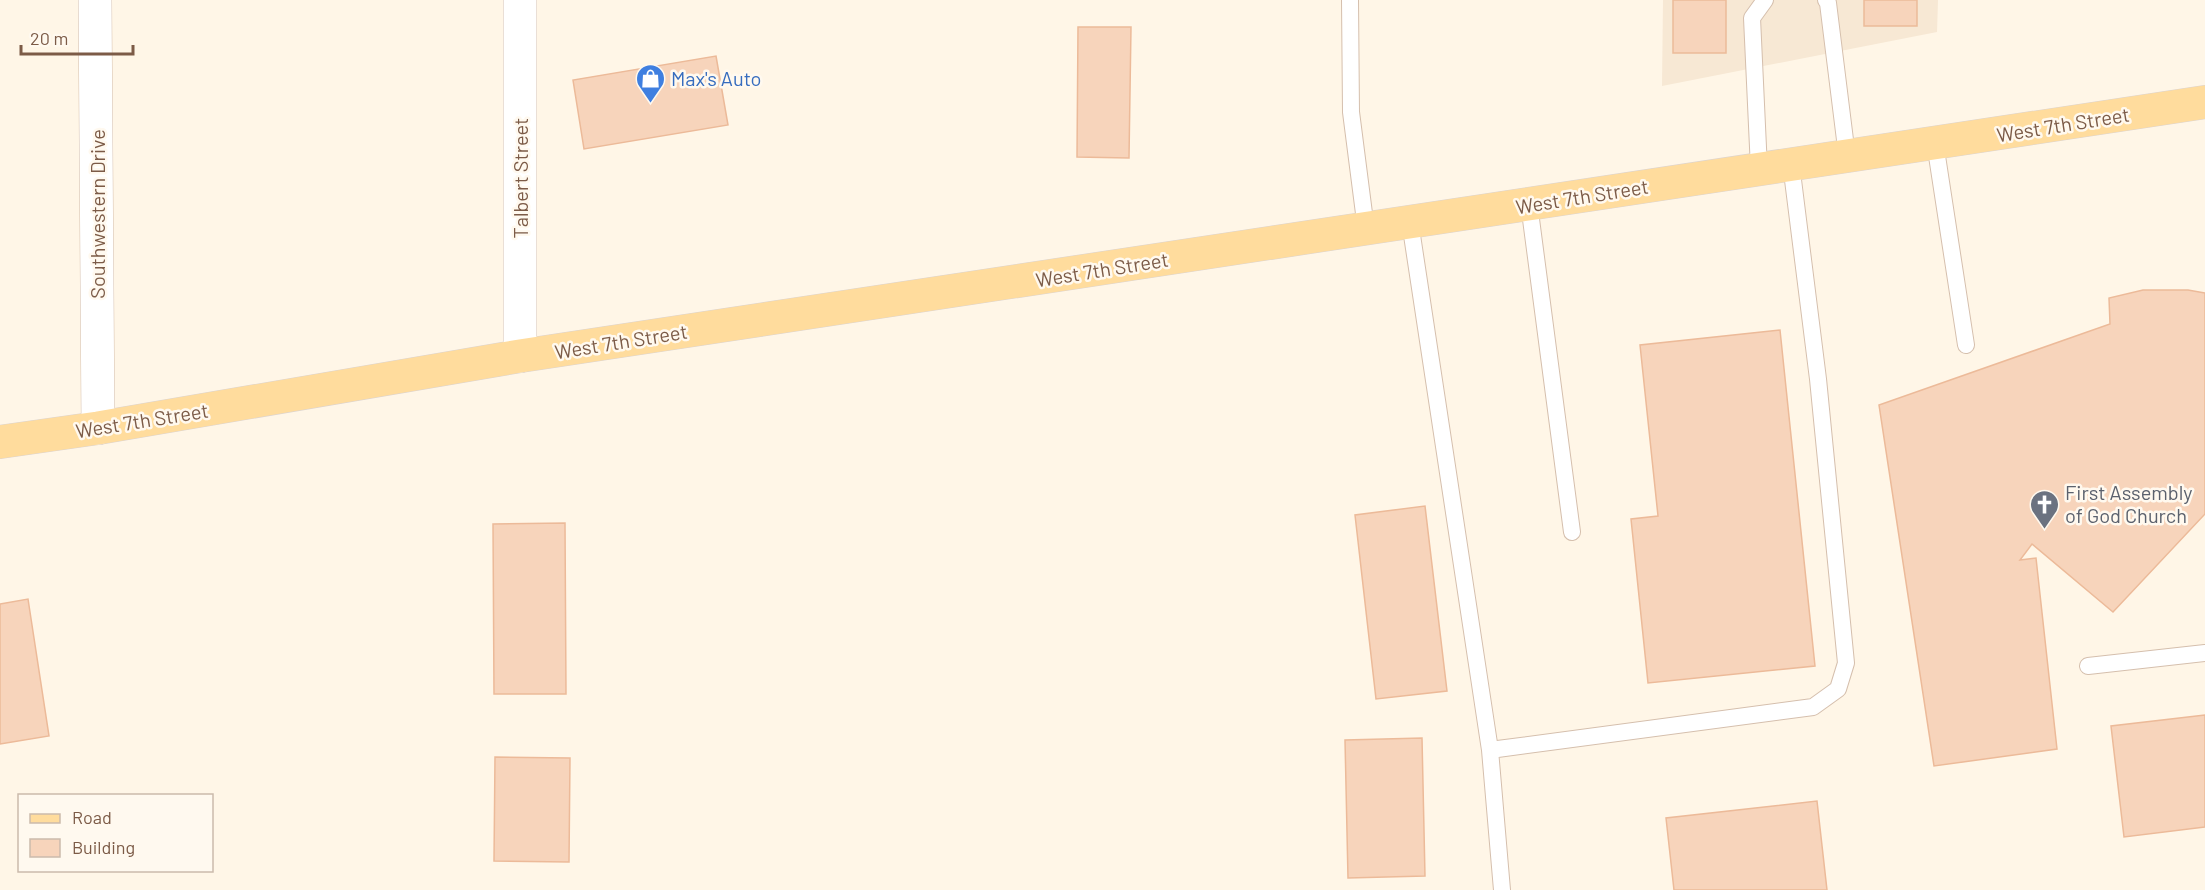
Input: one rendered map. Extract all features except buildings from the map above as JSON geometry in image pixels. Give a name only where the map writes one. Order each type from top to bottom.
[{"type":"main road","name":"West 7th Street","points":[[0,442],[98,428],[520,356],[2205,102]]},
{"type":"street","name":"Southwestern Drive","points":[[95,0],[98,428]]},
{"type":"street","name":"Talbert Street","points":[[520,0],[520,356]]},
{"type":"lane","points":[[1350,0],[1350,112],[1366,229]]},
{"type":"lane","points":[[1759,169],[1752,18],[1764,0]]},
{"type":"lane","points":[[1826,0],[1847,156]]},
{"type":"lane","points":[[1935,143],[1966,345]]},
{"type":"lane","points":[[1490,750],[1813,707],[1838,689],[1846,663],[1818,379],[1791,164]]},
{"type":"lane","points":[[1529,204],[1572,532]]},
{"type":"lane","points":[[1410,222],[1490,750],[1502,890]]},
{"type":"lane","points":[[2088,666],[2205,653]]},
{"type":"shaded area","points":[[1663,0],[1938,0],[1937,32],[1662,86]]},
{"type":"place","name":"Max's Auto","points":[[650,104]]},
{"type":"place","name":"First Assembly of God Church","points":[[2044,530]]}]
